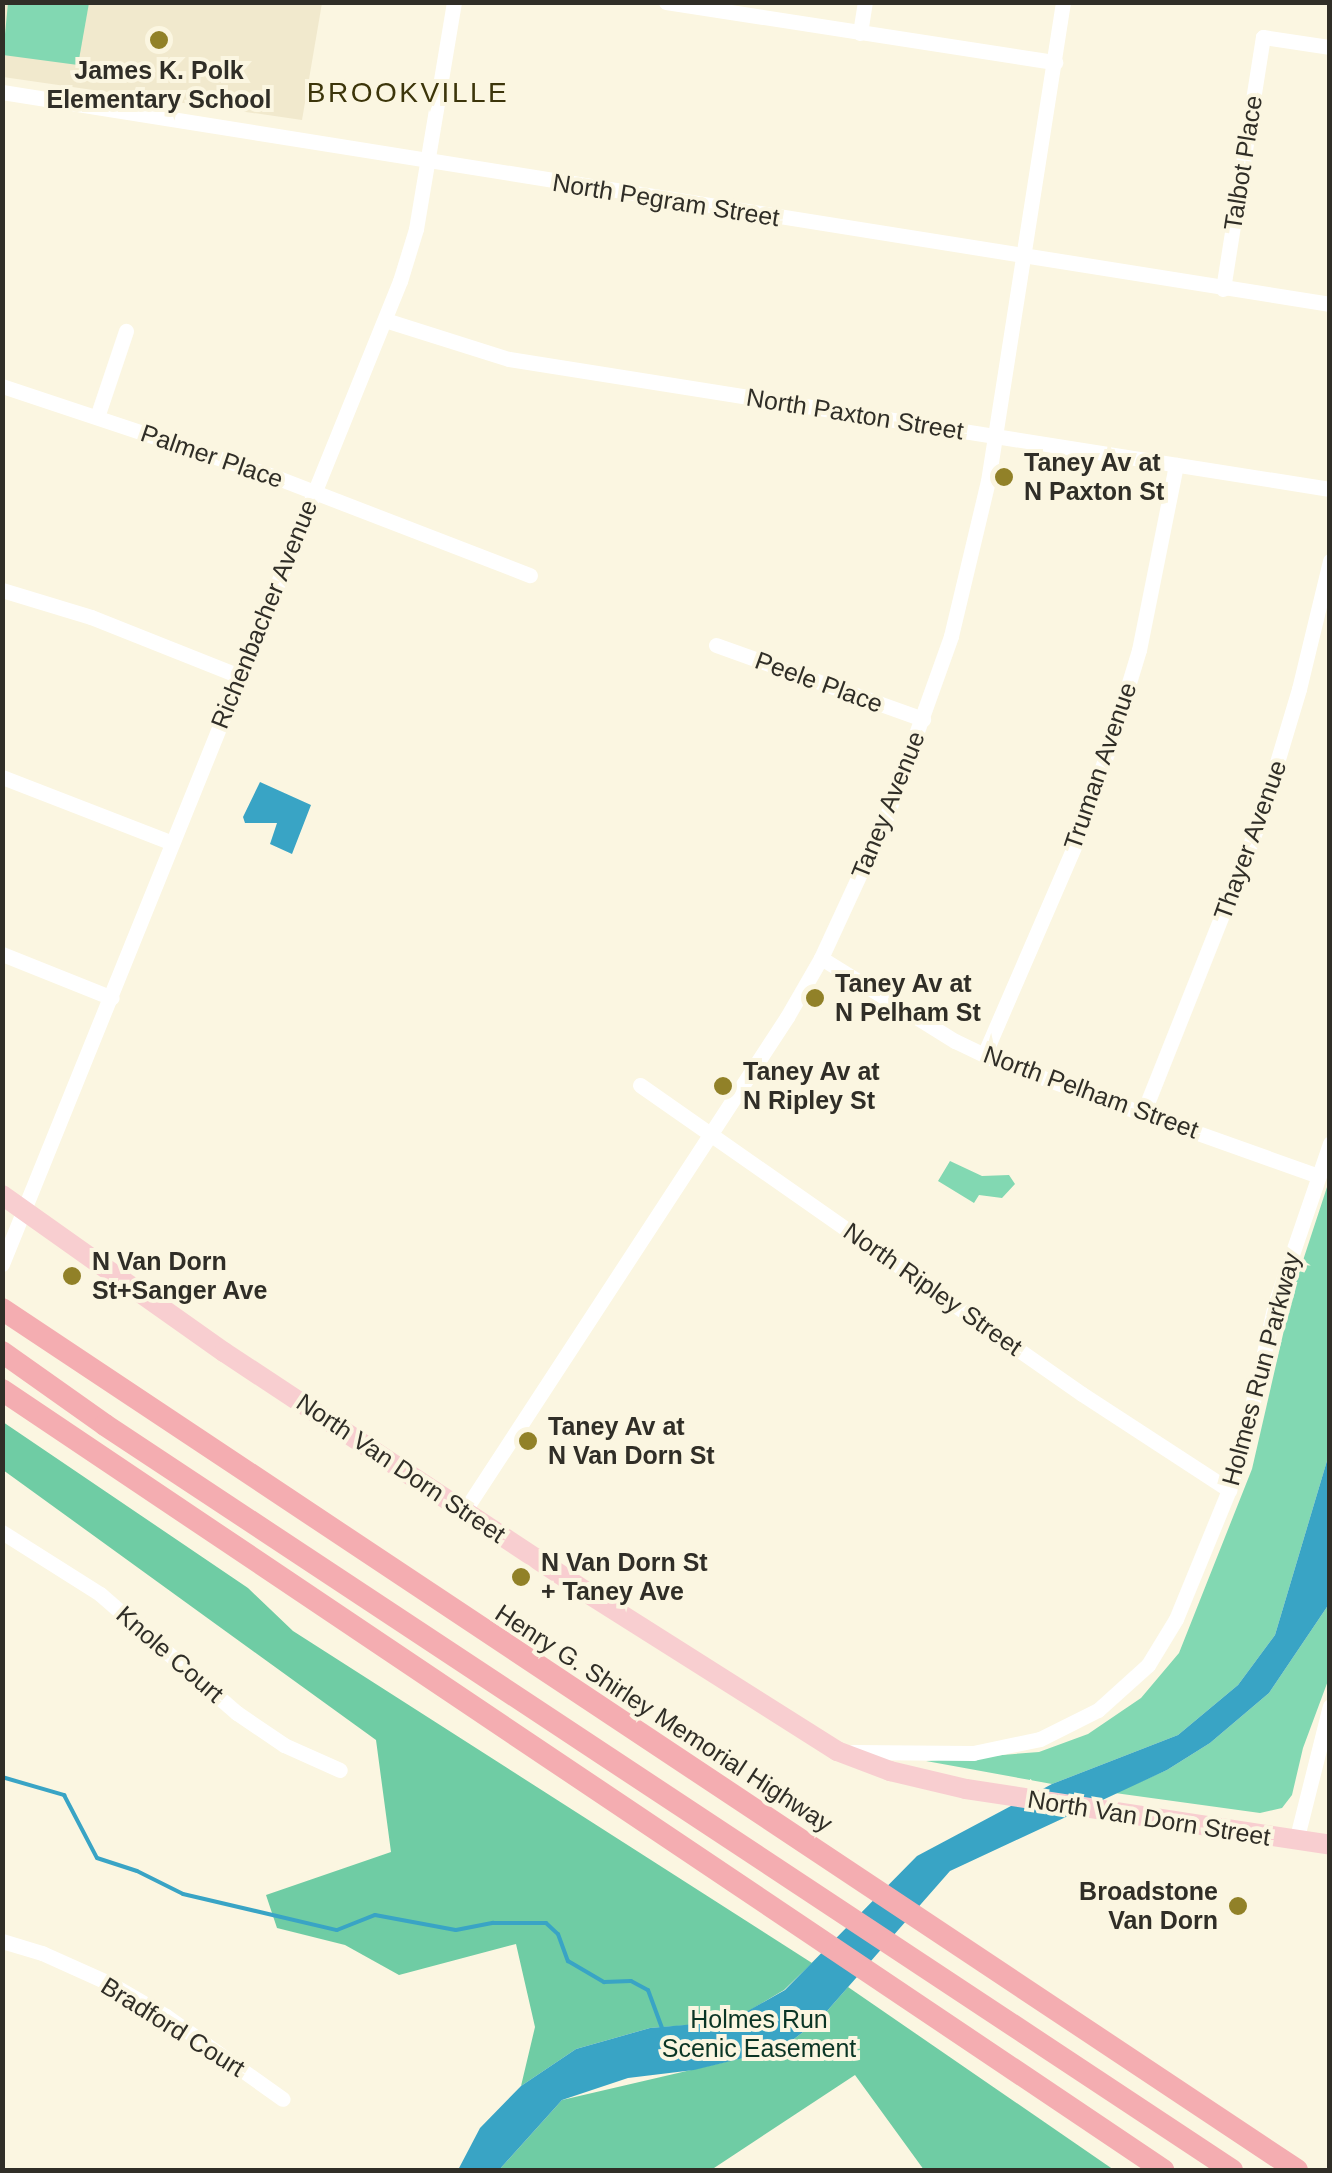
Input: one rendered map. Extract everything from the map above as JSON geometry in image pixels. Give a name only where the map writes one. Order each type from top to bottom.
[{"type":"highway","name":"Henry G. Shirley Memorial Highway","points":[[5,1310],[1297,2170]]},
{"type":"highway","points":[[2,1352],[105,1426],[1232,2170]]},
{"type":"highway","points":[[2,1390],[1162,2170]]},
{"type":"main road","name":"North Van Dorn Street","points":[[2,1196],[179,1323],[783,1720],[837,1750],[919,1779],[1330,1845]]},
{"type":"street","name":"Richenbacher Avenue","points":[[2,1264],[112,998],[170,842],[386,320],[416,229],[454,2]]},
{"type":"street","points":[[666,2],[1055,62]]},
{"type":"street","points":[[860,33],[865,2]]},
{"type":"street","name":"Taney Avenue","points":[[465,1510],[713,1134],[821,958],[867,862],[951,636],[996,438],[1063,2]]},
{"type":"street","name":"Talbot Place","points":[[1223,289],[1263,37],[1330,47]]},
{"type":"street","name":"North Pegram Street","points":[[2,92],[1330,304]]},
{"type":"street","name":"North Paxton Street","points":[[386,320],[428,337],[510,359],[1330,489]]},
{"type":"street","points":[[97,417],[126,331]]},
{"type":"street","name":"Palmer Place","points":[[2,386],[314,491],[530,575]]},
{"type":"street","name":"Truman Avenue","points":[[984,1055],[1077,840],[1111,742],[1139,650],[1176,464]]},
{"type":"street","name":"Thayer Avenue","points":[[1144,1111],[1260,818],[1299,689],[1330,561]]},
{"type":"street","points":[[2,590],[91,617],[238,675]]},
{"type":"street","name":"Peele Place","points":[[716,645],[923,719]]},
{"type":"street","points":[[2,777],[170,842]]},
{"type":"street","points":[[2,954],[112,998]]},
{"type":"street","name":"North Pelham Street","points":[[821,958],[984,1055],[1318,1176]]},
{"type":"street","name":"North Ripley Street","points":[[640,1085],[1082,1394],[1228,1490]]},
{"type":"street","name":"Holmes Run Parkway","points":[[837,1750],[923,1755],[1007,1747],[1063,1730],[1112,1700],[1148,1666],[1176,1619],[1228,1490],[1246,1437],[1275,1304],[1330,1143]]},
{"type":"street","name":"Knole Court","points":[[2,1532],[100,1594],[237,1712],[284,1745],[340,1770]]},
{"type":"street","points":[[1296,1841],[1330,1706]]},
{"type":"street","name":"Bradford Court","points":[[2,1941],[42,1953],[111,1984],[166,2016],[283,2099]]},
{"type":"shaded area","name":"James K. Polk Elementary School","points":[[3,3],[322,3],[302,120],[3,77]]},
{"type":"green space","points":[[8,3],[89,3],[78,65],[3,55]]},
{"type":"green space","points":[[950,1161],[982,1176],[1009,1175],[1015,1184],[1002,1198],[979,1195],[974,1203],[938,1181]]},
{"type":"green space","points":[[1329,1181],[1329,1454],[1275,1635],[1238,1685],[1178,1735],[1052,1784],[926,1761],[1039,1752],[1088,1734],[1141,1698],[1179,1653],[1252,1469],[1293,1291]]},
{"type":"green space","points":[[3,1422],[248,1588],[293,1631],[812,1963],[784,1990],[730,2022],[650,2028],[576,2049],[521,2086],[535,2027],[516,1944],[399,1975],[345,1945],[277,1928],[266,1895],[391,1852],[376,1740],[3,1470]]},
{"type":"green space","points":[[1329,1604],[1329,1678],[1303,1748],[1292,1795],[1282,1808],[1260,1813],[1115,1793],[1167,1770],[1210,1743],[1269,1693]]},
{"type":"green space","points":[[848,1987],[1114,2170],[924,2170],[855,2075],[711,2170],[499,2170],[562,2100],[781,2049],[820,2019]]},
{"type":"water","points":[[260,782],[311,805],[292,854],[270,844],[277,823],[245,823],[243,817]]},
{"type":"water","points":[[1329,1454],[1329,1604],[1269,1693],[1210,1743],[1167,1770],[950,1871],[820,2019],[781,2049],[694,2070],[628,2078],[562,2100],[499,2170],[458,2170],[480,2128],[521,2086],[576,2049],[650,2028],[730,2021],[785,1990],[917,1856],[1052,1784],[1178,1735],[1238,1685],[1275,1635]]},
{"type":"waterway","points":[[2,1777],[64,1795],[97,1858],[137,1871],[183,1894],[337,1930],[375,1915],[456,1930],[493,1923],[546,1923],[558,1934],[568,1961],[604,1982],[631,1981],[648,1990],[662,2028]]},
{"type":"place","name":"James K. Polk Elementary School","points":[[159,40]]},
{"type":"place","name":"Taney Av at N Paxton St","points":[[1004,477]]},
{"type":"place","name":"Taney Av at N Pelham St","points":[[815,998]]},
{"type":"place","name":"Taney Av at N Ripley St","points":[[723,1086]]},
{"type":"place","name":"N Van Dorn St+Sanger Ave","points":[[72,1276]]},
{"type":"place","name":"Taney Av at N Van Dorn St","points":[[528,1441]]},
{"type":"place","name":"N Van Dorn St + Taney Ave","points":[[521,1577]]},
{"type":"place","name":"Broadstone Van Dorn","points":[[1238,1906]]},
{"type":"district","name":"BROOKVILLE","points":[[408,93]]},
{"type":"park label","name":"Holmes Run Scenic Easement","points":[[759,2034]]}]
